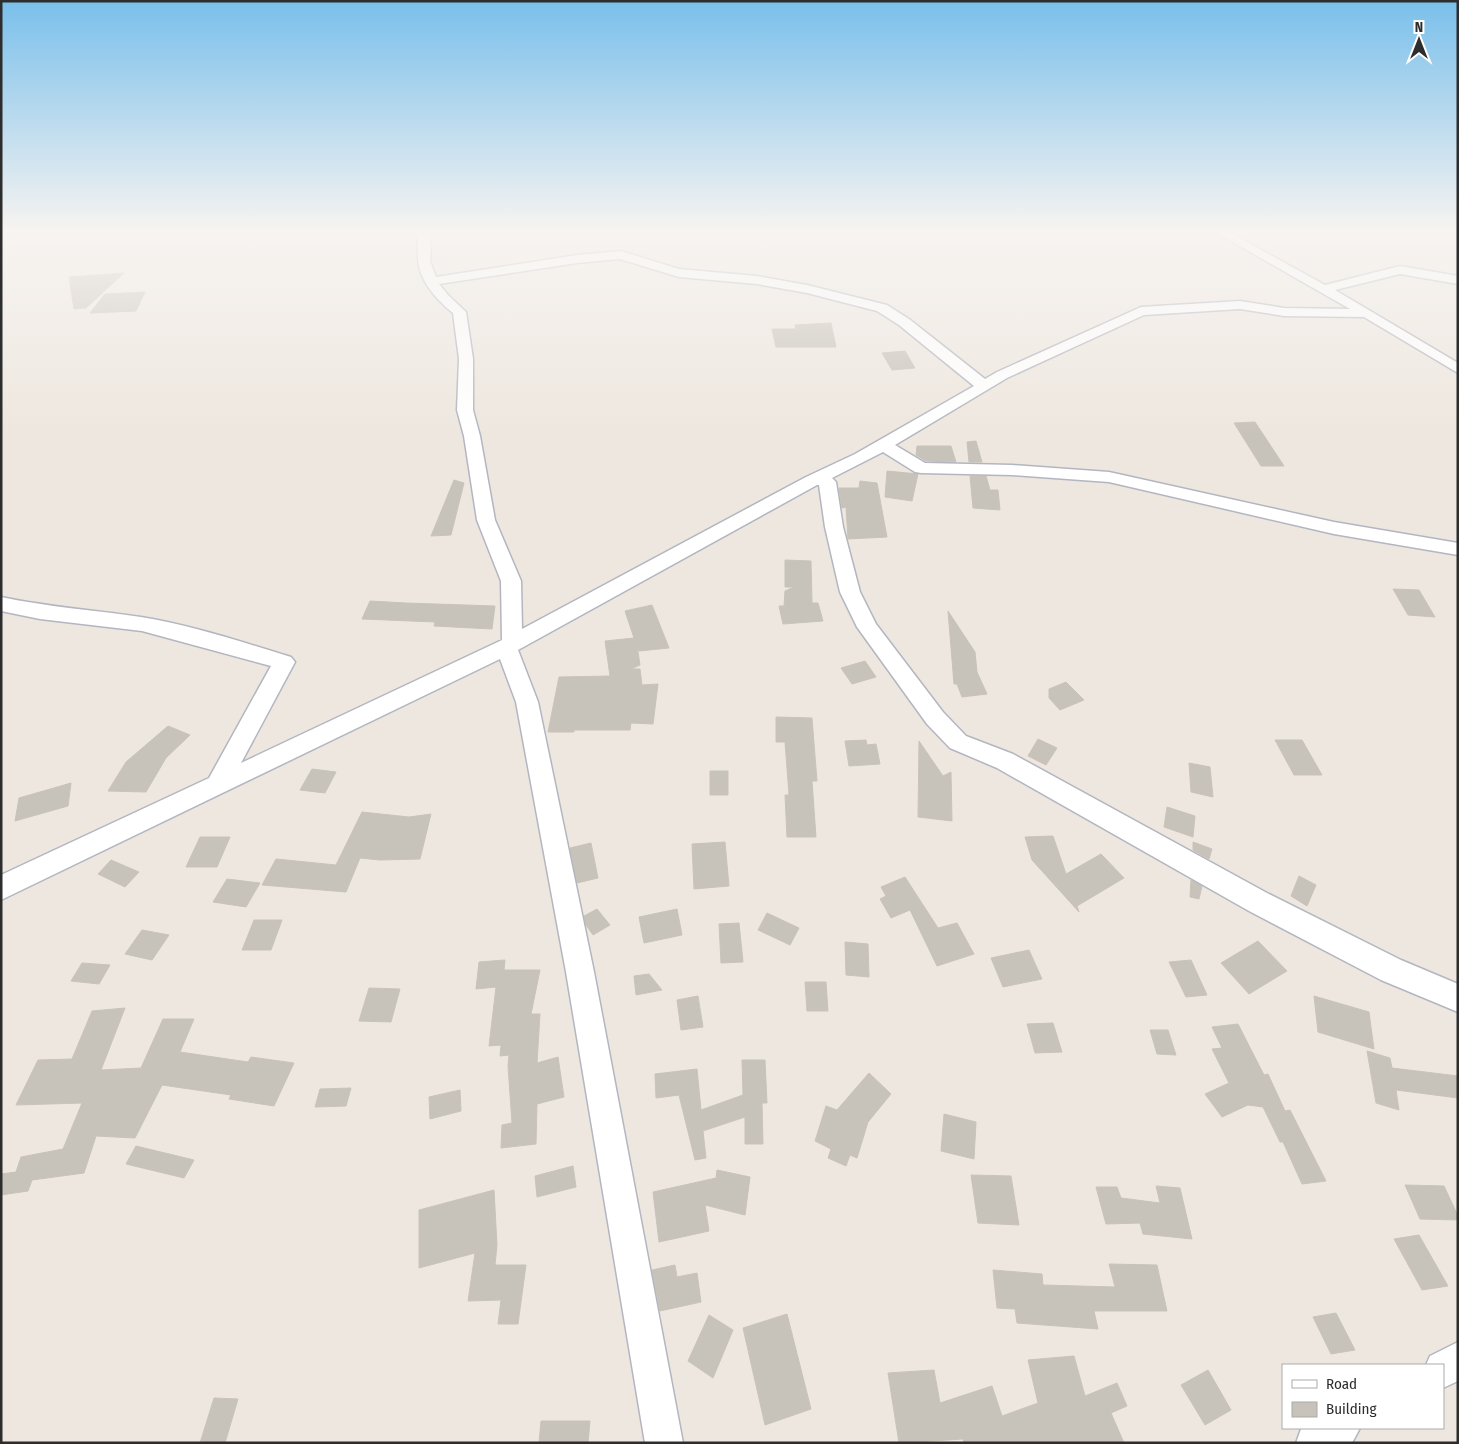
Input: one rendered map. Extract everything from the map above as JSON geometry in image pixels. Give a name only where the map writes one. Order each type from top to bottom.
[{"type":"street","points":[[445,299],[459,312],[466,359],[465,410],[472,436],[486,520],[511,581],[509,645],[527,702],[563,885],[664,1443]]},
{"type":"street","points":[[848,299],[882,308],[904,322],[984,386]]},
{"type":"street","points":[[1342,299],[1458,369]]},
{"type":"street","points":[[1,888],[509,645],[812,481],[883,445],[1002,375],[1141,311],[1240,305],[1284,312],[1367,313]]},
{"type":"street","points":[[883,445],[921,468],[1012,470],[1109,477],[1334,528],[1458,549]]},
{"type":"street","points":[[812,481],[818,479],[827,482],[834,527],[850,592],[867,627],[935,718],[958,742],[1005,761],[1258,902],[1391,970],[1458,998]]},
{"type":"street","points":[[1,604],[40,612],[142,624],[208,640],[284,662],[217,785]]},
{"type":"street","points":[[1444,1368],[1458,1360]]},
{"type":"street","points":[[1315,1443],[1339,1429]]},
{"type":"building","points":[[72,299],[95,299],[86,308],[74,309]]},
{"type":"building","points":[[101,299],[142,299],[136,311],[90,313]]},
{"type":"building","points":[[831,323],[836,347],[776,347],[772,329],[796,329],[795,325]]},
{"type":"building","points":[[905,351],[915,368],[892,370],[882,353]]},
{"type":"building","points":[[1255,422],[1284,466],[1261,466],[1234,423]]},
{"type":"building","points":[[976,441],[982,462],[969,462],[967,442]]},
{"type":"building","points":[[917,446],[951,446],[956,462],[926,461],[916,455]]},
{"type":"building","points":[[887,471],[918,474],[912,501],[885,497]]},
{"type":"building","points":[[970,476],[986,476],[990,490],[998,490],[1000,510],[973,508]]},
{"type":"building","points":[[454,480],[464,483],[451,535],[431,536]]},
{"type":"building","points":[[860,481],[877,483],[887,537],[848,539],[846,507],[842,508],[839,488],[859,488]]},
{"type":"building","points":[[785,560],[811,561],[812,603],[818,603],[823,621],[783,624],[779,606],[784,606],[785,591],[794,587],[785,587]]},
{"type":"building","points":[[1393,589],[1419,590],[1435,617],[1408,615]]},
{"type":"building","points":[[370,601],[495,606],[492,629],[434,626],[435,622],[362,619]]},
{"type":"building","points":[[652,605],[669,648],[639,651],[637,645],[640,665],[631,669],[640,669],[642,685],[658,684],[653,724],[631,723],[630,730],[548,732],[559,677],[610,676],[605,641],[634,638],[625,611]]},
{"type":"building","points":[[948,611],[975,652],[977,672],[987,694],[962,697],[957,684],[954,684]]},
{"type":"building","points":[[865,661],[876,677],[852,684],[841,668]]},
{"type":"building","points":[[1066,682],[1084,700],[1060,710],[1049,698],[1049,689]]},
{"type":"building","points":[[776,717],[812,718],[817,781],[812,781],[816,837],[787,837],[785,795],[789,795],[785,742],[776,742]]},
{"type":"building","points":[[168,726],[190,735],[166,758],[146,792],[108,791],[126,762]]},
{"type":"building","points":[[1038,739],[1057,748],[1046,765],[1028,756]]},
{"type":"building","points":[[866,740],[867,745],[876,744],[880,764],[849,766],[845,741]]},
{"type":"building","points":[[1275,740],[1302,740],[1322,775],[1294,775]]},
{"type":"building","points":[[919,741],[943,776],[951,772],[952,821],[918,817]]},
{"type":"building","points":[[1189,763],[1210,767],[1213,797],[1191,792]]},
{"type":"building","points":[[312,769],[336,772],[325,793],[300,790]]},
{"type":"building","points":[[710,771],[728,771],[728,795],[710,795]]},
{"type":"building","points":[[71,783],[68,806],[15,821],[19,798]]},
{"type":"building","points":[[1167,807],[1195,816],[1193,837],[1164,827]]},
{"type":"building","points":[[362,812],[409,817],[431,814],[420,859],[380,860],[360,858],[346,892],[262,885],[276,859],[336,865]]},
{"type":"building","points":[[1053,836],[1066,874],[1101,854],[1124,878],[1077,906],[1079,912],[1032,860],[1025,837]]},
{"type":"building","points":[[200,837],[230,837],[217,867],[186,867]]},
{"type":"building","points":[[725,842],[729,886],[694,889],[692,844]]},
{"type":"building","points":[[1193,842],[1212,849],[1209,859],[1193,850]]},
{"type":"building","points":[[591,843],[598,878],[577,883],[570,848]]},
{"type":"building","points":[[111,860],[139,872],[125,887],[98,874]]},
{"type":"building","points":[[1299,876],[1316,885],[1307,906],[1291,896]]},
{"type":"building","points":[[905,877],[938,928],[957,923],[974,954],[937,966],[910,910],[891,918],[880,899],[886,896],[881,887]]},
{"type":"building","points":[[227,879],[260,883],[246,907],[213,902]]},
{"type":"building","points":[[1191,880],[1202,886],[1199,899],[1190,897]]},
{"type":"building","points":[[597,909],[610,925],[593,935],[586,925],[584,916]]},
{"type":"building","points":[[677,909],[682,935],[644,943],[639,917]]},
{"type":"building","points":[[767,913],[799,928],[790,945],[758,930]]},
{"type":"building","points":[[254,920],[282,920],[271,950],[242,950]]},
{"type":"building","points":[[739,923],[743,962],[721,963],[719,924]]},
{"type":"building","points":[[142,930],[169,935],[152,960],[125,954]]},
{"type":"building","points":[[1258,941],[1287,971],[1249,994],[1221,963]]},
{"type":"building","points":[[845,942],[868,944],[869,977],[846,975]]},
{"type":"building","points":[[1029,950],[1042,979],[1003,987],[991,958]]},
{"type":"building","points":[[505,960],[504,970],[540,970],[531,1014],[540,1014],[537,1063],[558,1057],[564,1097],[537,1104],[536,1144],[501,1148],[502,1125],[512,1123],[509,1055],[500,1056],[501,1045],[489,1046],[496,987],[476,989],[479,962]]},
{"type":"building","points":[[1191,960],[1207,995],[1186,997],[1169,962]]},
{"type":"building","points":[[82,963],[110,965],[99,984],[71,981]]},
{"type":"building","points":[[649,974],[662,990],[636,995],[634,976]]},
{"type":"building","points":[[805,982],[826,982],[828,1011],[807,1011]]},
{"type":"building","points":[[369,988],[400,989],[391,1022],[359,1021]]},
{"type":"building","points":[[698,996],[703,1027],[681,1030],[677,1000]]},
{"type":"building","points":[[1314,996],[1369,1012],[1374,1049],[1318,1032]]},
{"type":"building","points":[[125,1008],[101,1070],[141,1068],[163,1019],[194,1019],[180,1052],[248,1062],[251,1057],[294,1063],[274,1106],[229,1099],[231,1095],[162,1085],[135,1138],[96,1136],[84,1173],[32,1180],[28,1191],[1,1195],[1,1174],[16,1172],[21,1157],[63,1149],[82,1103],[16,1105],[38,1060],[72,1059],[92,1011]]},
{"type":"building","points":[[1053,1023],[1062,1052],[1035,1053],[1027,1024]]},
{"type":"building","points":[[1238,1024],[1264,1075],[1268,1074],[1285,1111],[1290,1110],[1326,1181],[1302,1184],[1283,1142],[1280,1142],[1263,1107],[1248,1105],[1222,1117],[1205,1094],[1229,1083],[1212,1049],[1222,1048],[1212,1027]]},
{"type":"building","points":[[1150,1030],[1168,1030],[1176,1055],[1157,1054]]},
{"type":"building","points":[[1367,1051],[1390,1058],[1392,1068],[1458,1076],[1458,1098],[1396,1090],[1399,1110],[1376,1103]]},
{"type":"building","points":[[742,1060],[765,1060],[767,1103],[762,1103],[763,1144],[745,1144],[745,1117],[703,1131],[706,1158],[695,1160],[679,1095],[656,1098],[655,1074],[697,1069],[701,1110],[743,1095]]},
{"type":"building","points":[[869,1073],[891,1094],[868,1122],[857,1158],[850,1155],[846,1166],[828,1158],[831,1149],[815,1141],[826,1106],[837,1110]]},
{"type":"building","points":[[351,1088],[346,1106],[315,1107],[320,1089]]},
{"type":"building","points":[[460,1090],[461,1111],[430,1119],[429,1097]]},
{"type":"building","points":[[944,1114],[976,1122],[974,1159],[941,1151]]},
{"type":"building","points":[[136,1146],[194,1160],[184,1178],[126,1164]]},
{"type":"building","points":[[573,1166],[576,1187],[537,1197],[535,1176]]},
{"type":"building","points":[[717,1170],[750,1177],[745,1215],[705,1205],[709,1231],[659,1242],[653,1192],[716,1178]]},
{"type":"building","points":[[971,1175],[1011,1176],[1019,1225],[978,1223]]},
{"type":"building","points":[[1405,1185],[1444,1186],[1458,1216],[1458,1220],[1420,1219]]},
{"type":"building","points":[[1156,1186],[1180,1188],[1192,1239],[1143,1234],[1140,1223],[1106,1224],[1096,1187],[1117,1187],[1121,1198],[1160,1203]]},
{"type":"building","points":[[494,1190],[497,1245],[495,1265],[526,1265],[518,1324],[498,1324],[501,1300],[468,1301],[475,1253],[419,1268],[419,1210]]},
{"type":"building","points":[[1419,1235],[1448,1286],[1422,1290],[1394,1239]]},
{"type":"building","points":[[1109,1264],[1157,1265],[1167,1311],[1094,1311],[1098,1329],[1017,1323],[1015,1309],[997,1308],[993,1270],[1042,1274],[1043,1285],[1115,1287]]},
{"type":"building","points":[[675,1265],[677,1277],[697,1273],[701,1302],[660,1311],[652,1270]]},
{"type":"building","points":[[1336,1313],[1355,1350],[1331,1354],[1313,1317]]},
{"type":"building","points":[[787,1314],[811,1409],[765,1425],[743,1328]]},
{"type":"building","points":[[709,1315],[733,1330],[713,1378],[688,1361]]},
{"type":"building","points":[[1074,1356],[1085,1396],[1117,1383],[1127,1406],[1111,1413],[1124,1443],[964,1443],[963,1439],[899,1443],[888,1373],[934,1370],[940,1403],[992,1386],[1002,1416],[1038,1403],[1028,1360]]},
{"type":"building","points":[[1208,1370],[1231,1410],[1205,1425],[1181,1385]]},
{"type":"building","points":[[214,1398],[238,1399],[225,1443],[200,1443]]},
{"type":"building","points":[[541,1421],[590,1421],[588,1443],[539,1443]]}]
